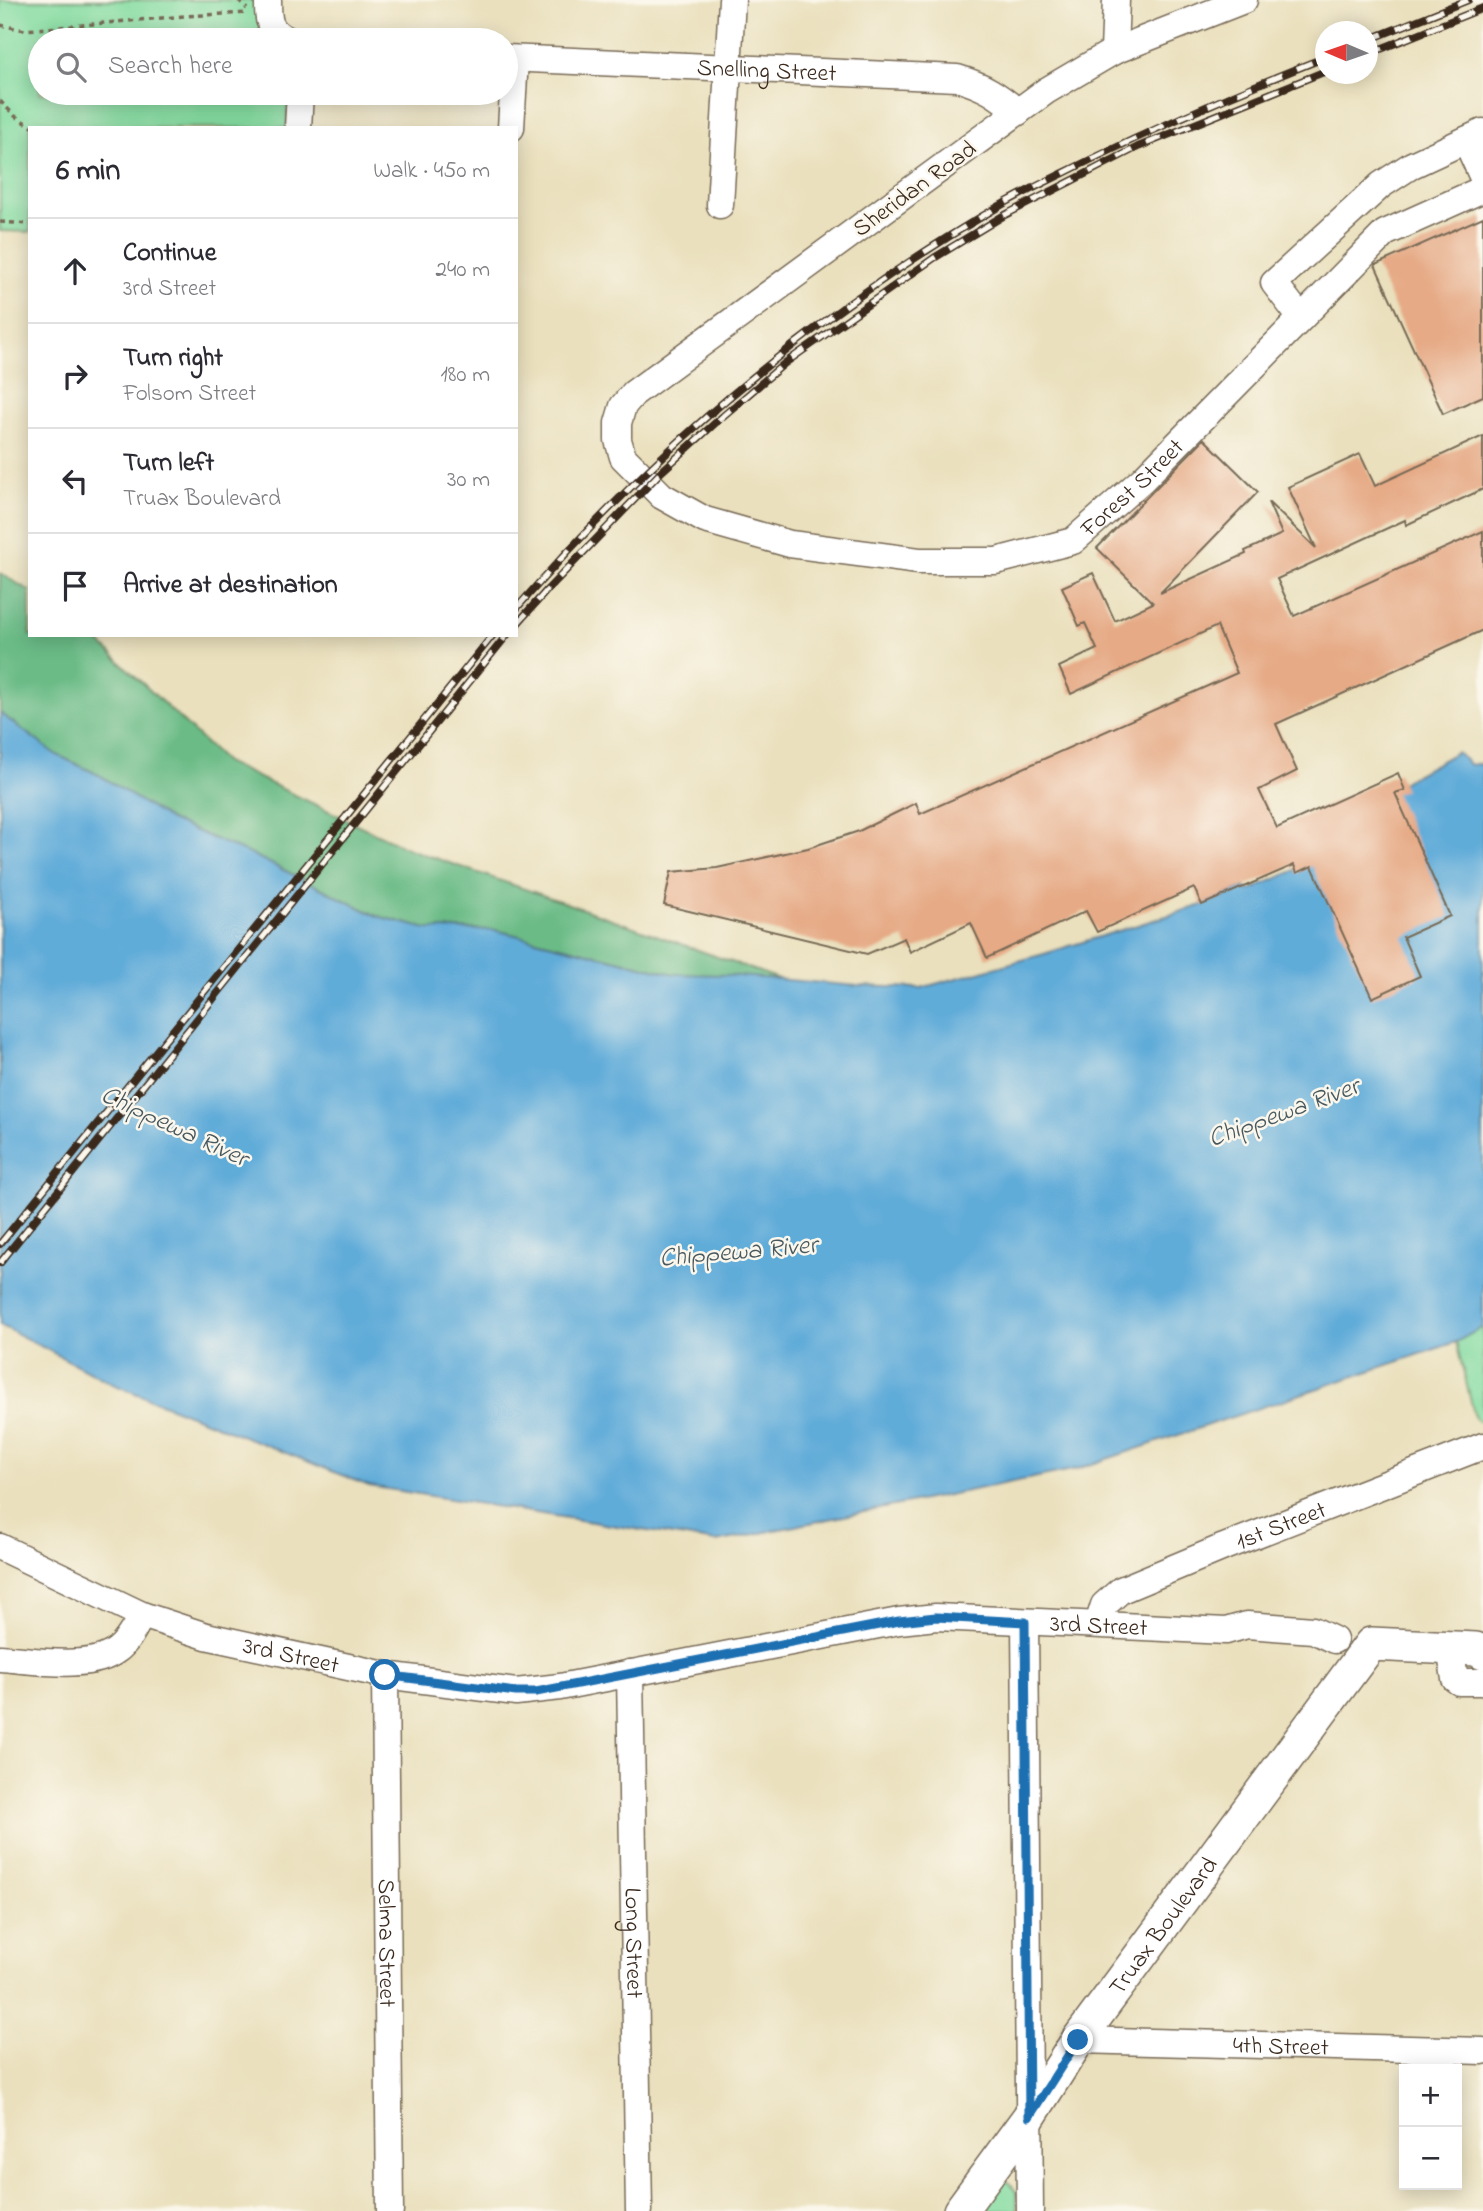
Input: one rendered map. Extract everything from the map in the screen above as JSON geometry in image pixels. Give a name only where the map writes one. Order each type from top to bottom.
[{"type":"main road","name":"Truax Boulevard","points":[[960,2211],[1029,2117],[1078,2040],[1371,1644]]},
{"type":"main road","name":"3rd Street","points":[[1371,1644],[1473,1649]]},
{"type":"street","points":[[720,205],[732,0]]},
{"type":"street","points":[[1114,51],[1116,0]]},
{"type":"street","name":"Sheridan Road","points":[[618,423],[623,406],[634,393],[1066,78],[1114,51],[1244,0]]},
{"type":"street","points":[[268,10],[274,28]]},
{"type":"street","name":"Snelling Street","points":[[518,58],[957,78],[995,92],[1018,112]]},
{"type":"street","points":[[298,126],[299,105]]},
{"type":"street","points":[[511,105],[511,126]]},
{"type":"street","points":[[1301,318],[1274,283],[1381,185],[1412,165],[1475,136],[1483,178]]},
{"type":"street","name":"Forest Street","points":[[618,423],[618,440],[624,457],[662,496],[705,520],[790,544],[919,561],[996,561],[1073,541],[1143,479],[1385,233],[1483,189]]},
{"type":"street","name":"1st Street","points":[[1098,1624],[1104,1605],[1121,1590],[1483,1446]]},
{"type":"street","name":"3rd Street","points":[[0,1547],[142,1615],[206,1636],[385,1675],[516,1692],[536,1692],[899,1621],[936,1617],[1226,1631],[1247,1625],[1313,1630],[1334,1640],[1371,1644]]},
{"type":"street","points":[[0,1658],[79,1662],[104,1658],[117,1650],[142,1615]]},
{"type":"street","points":[[1025,1622],[1030,2211]]},
{"type":"street","points":[[1473,1649],[1455,1679],[1460,1682],[1483,1682]]},
{"type":"street","name":"Long Street","points":[[630,1673],[639,2211]]},
{"type":"street","name":"Selma Street","points":[[385,1675],[390,2211]]},
{"type":"street","name":"4th Street","points":[[1078,2040],[1483,2051]]},
{"type":"path","points":[[47,28],[268,10]]},
{"type":"path","points":[[0,25],[28,30]]},
{"type":"path","points":[[0,101],[15,116],[31,126]]},
{"type":"path","points":[[0,222],[28,224]]},
{"type":"green space","points":[[0,0],[262,0],[266,28],[28,28],[28,105],[288,105],[287,126],[28,126],[28,232],[0,231]]},
{"type":"green space","points":[[0,573],[28,590],[28,637],[94,637],[225,762],[409,849],[782,980],[674,974],[495,930],[427,929],[377,916],[259,858],[170,820],[99,775],[55,754],[0,713]]},
{"type":"green space","points":[[1483,1327],[1483,1424],[1475,1418],[1456,1342]]},
{"type":"green space","points":[[1002,2181],[1009,2182],[1017,2192],[1017,2211],[972,2211]]},
{"type":"water","name":"Chippewa River","points":[[0,713],[55,754],[99,775],[170,820],[259,858],[377,916],[427,929],[495,930],[674,974],[921,988],[1044,954],[1202,905],[1245,887],[1248,891],[1294,871],[1406,780],[1457,752],[1470,765],[1483,763],[1483,1327],[1456,1342],[1077,1469],[716,1542],[369,1486],[115,1385],[0,1325]]},
{"type":"building","points":[[1483,217],[1483,396],[1443,414],[1375,265]]},
{"type":"building","points":[[1483,436],[1483,489],[1406,525],[1405,520],[1277,579],[1294,616],[1483,531],[1483,630],[1276,724],[1297,771],[1259,790],[1277,828],[1398,773],[1405,790],[1395,793],[1450,916],[1403,937],[1420,976],[1372,998],[1312,866],[1297,873],[1294,865],[1202,905],[1194,888],[1097,932],[1086,911],[987,958],[971,923],[910,952],[904,938],[867,954],[664,905],[671,872],[717,868],[808,848],[859,831],[916,803],[920,814],[1237,673],[1217,626],[1071,694],[1059,667],[1097,649],[1085,623],[1079,626],[1062,587],[1093,573],[1115,621],[1153,603],[1097,548],[1204,439],[1258,492],[1160,593],[1246,554],[1245,551],[1282,534],[1268,502],[1316,548],[1288,487],[1360,454],[1375,486]]},
{"type":"railway","points":[[1378,36],[1468,0]]},
{"type":"railway","points":[[1378,50],[1483,8]]},
{"type":"railway","points":[[518,607],[569,550],[681,439],[740,388],[865,292],[930,248],[1031,189],[1176,120],[1315,62]]},
{"type":"railway","points":[[518,623],[661,472],[723,416],[785,363],[934,258],[1003,216],[1138,147],[1315,75]]},
{"type":"railway","points":[[0,1244],[491,637]]},
{"type":"railway","points":[[0,1263],[505,637]]},
{"type":"route","points":[[385,1675],[516,1692],[536,1692],[899,1621],[936,1617],[1025,1622],[1029,2117],[1078,2040]]}]
